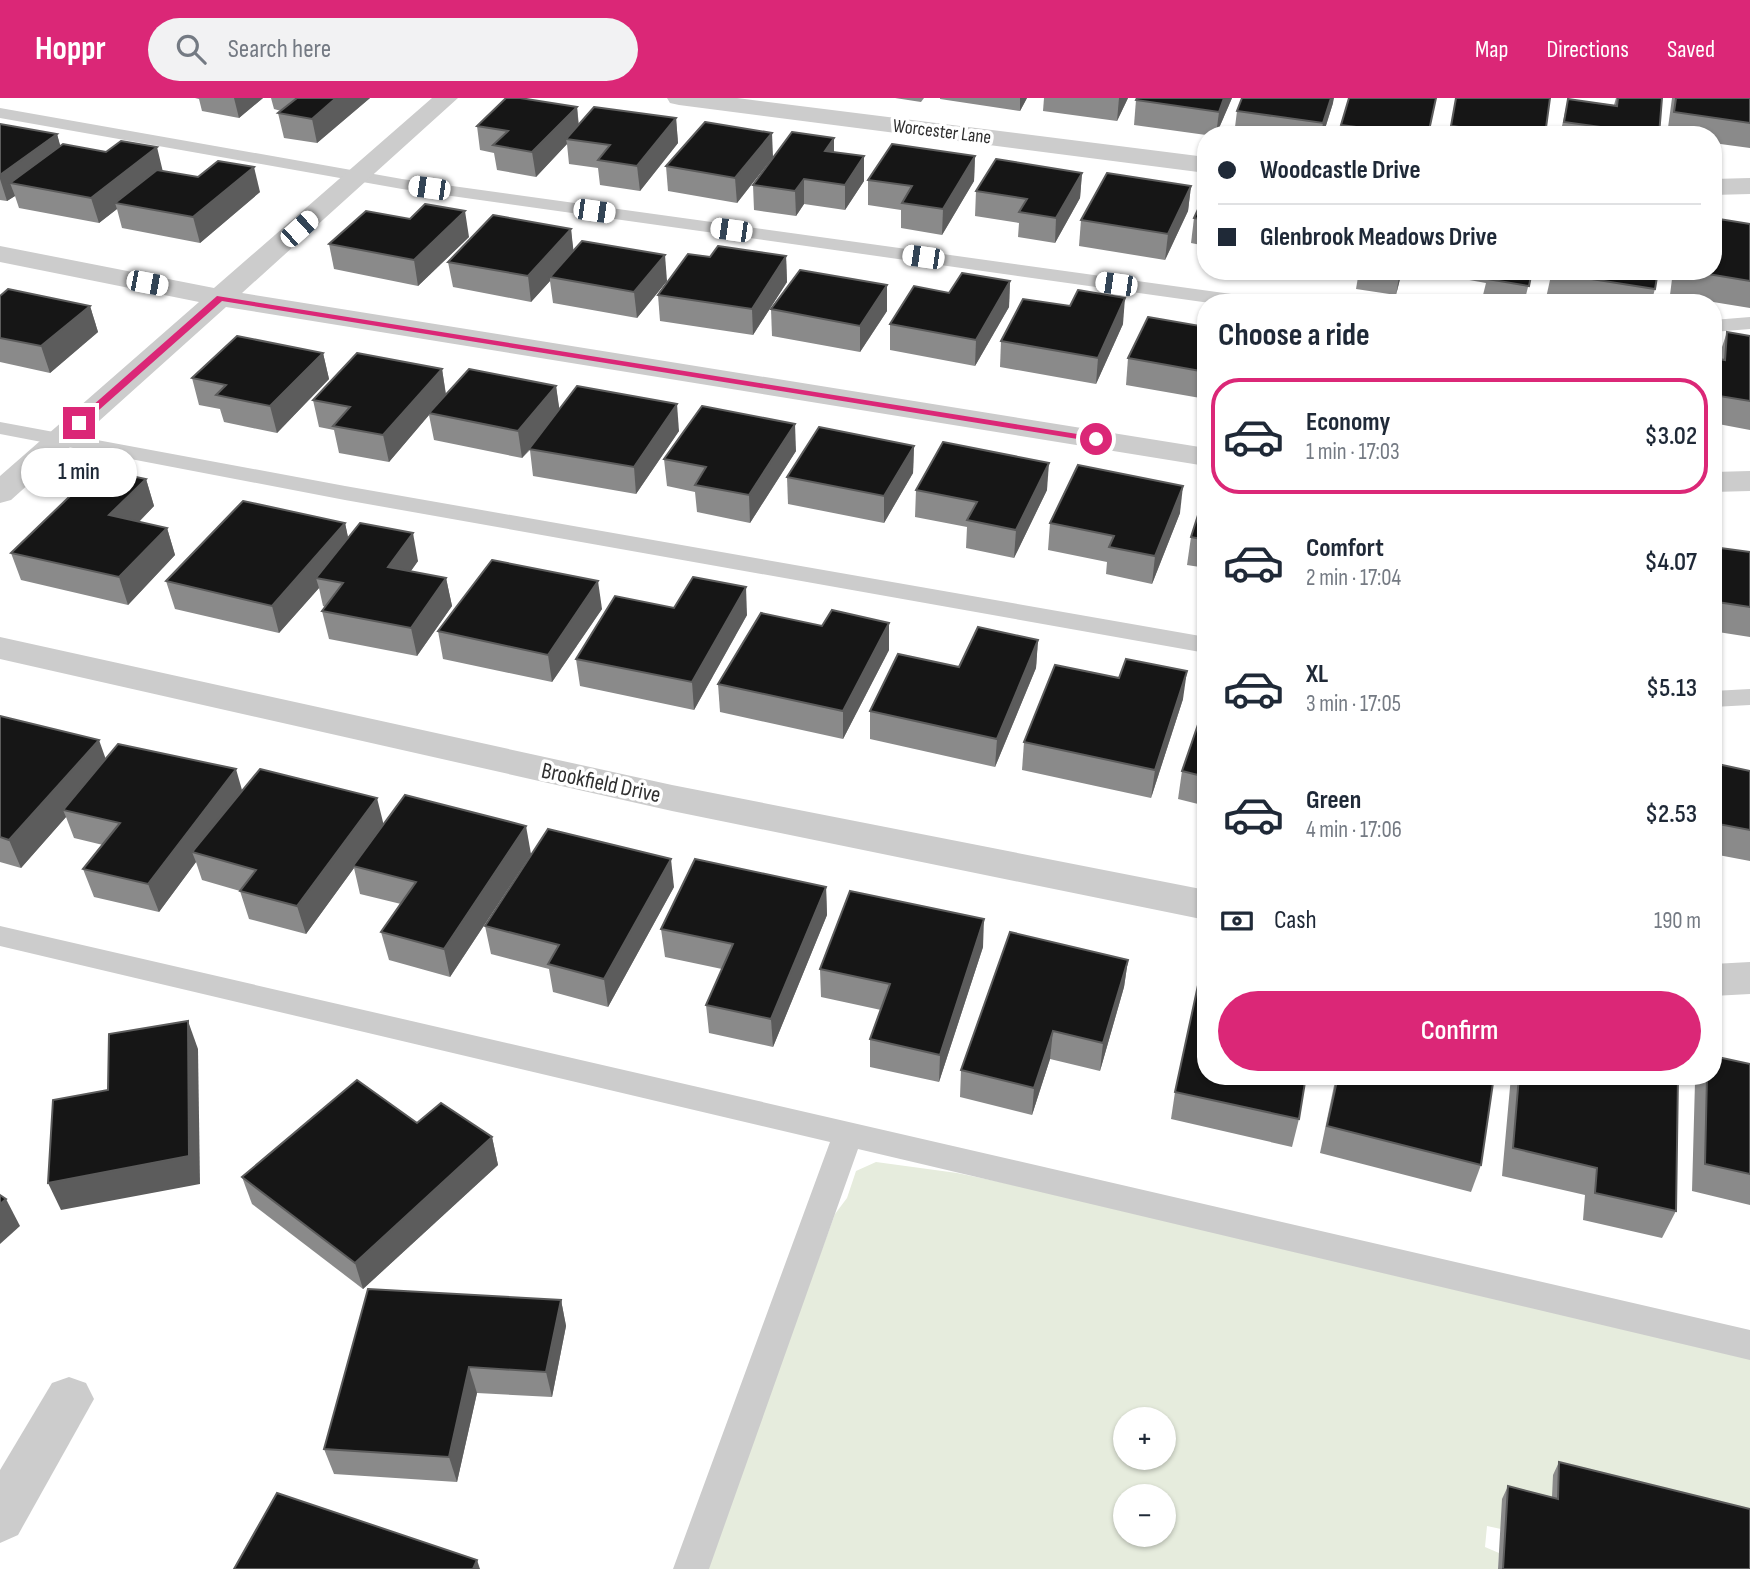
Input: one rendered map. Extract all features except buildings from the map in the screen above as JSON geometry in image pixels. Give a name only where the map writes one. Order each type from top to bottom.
[{"type":"street","points":[[0,493],[446,98]]},
{"type":"street","name":"Worcester Lane","points":[[679,98],[1197,164]]},
{"type":"street","points":[[1722,187],[1750,186]]},
{"type":"street","points":[[0,254],[220,298],[1197,456]]},
{"type":"street","points":[[1722,482],[1750,481]]},
{"type":"street","name":"Brookfield Drive","points":[[0,648],[658,795],[1197,903]]},
{"type":"street","points":[[1722,980],[1750,978]]},
{"type":"street","points":[[0,1518],[69,1399]]},
{"type":"lane","points":[[0,113],[357,176],[1197,295]]},
{"type":"lane","points":[[1722,325],[1750,323]]},
{"type":"lane","points":[[0,428],[58,441],[1197,643]]},
{"type":"lane","points":[[1722,699],[1750,697]]},
{"type":"lane","points":[[0,936],[1750,1345]]},
{"type":"lane","points":[[691,1569],[847,1136]]},
{"type":"green space","points":[[876,1162],[957,1173],[1750,1358],[1750,1524],[1552,1511],[1501,1529],[1487,1526],[1485,1547],[1499,1553],[1498,1569],[704,1569],[835,1214],[847,1198],[856,1171]]},
{"type":"route","points":[[79,423],[220,298],[1096,439]]}]
